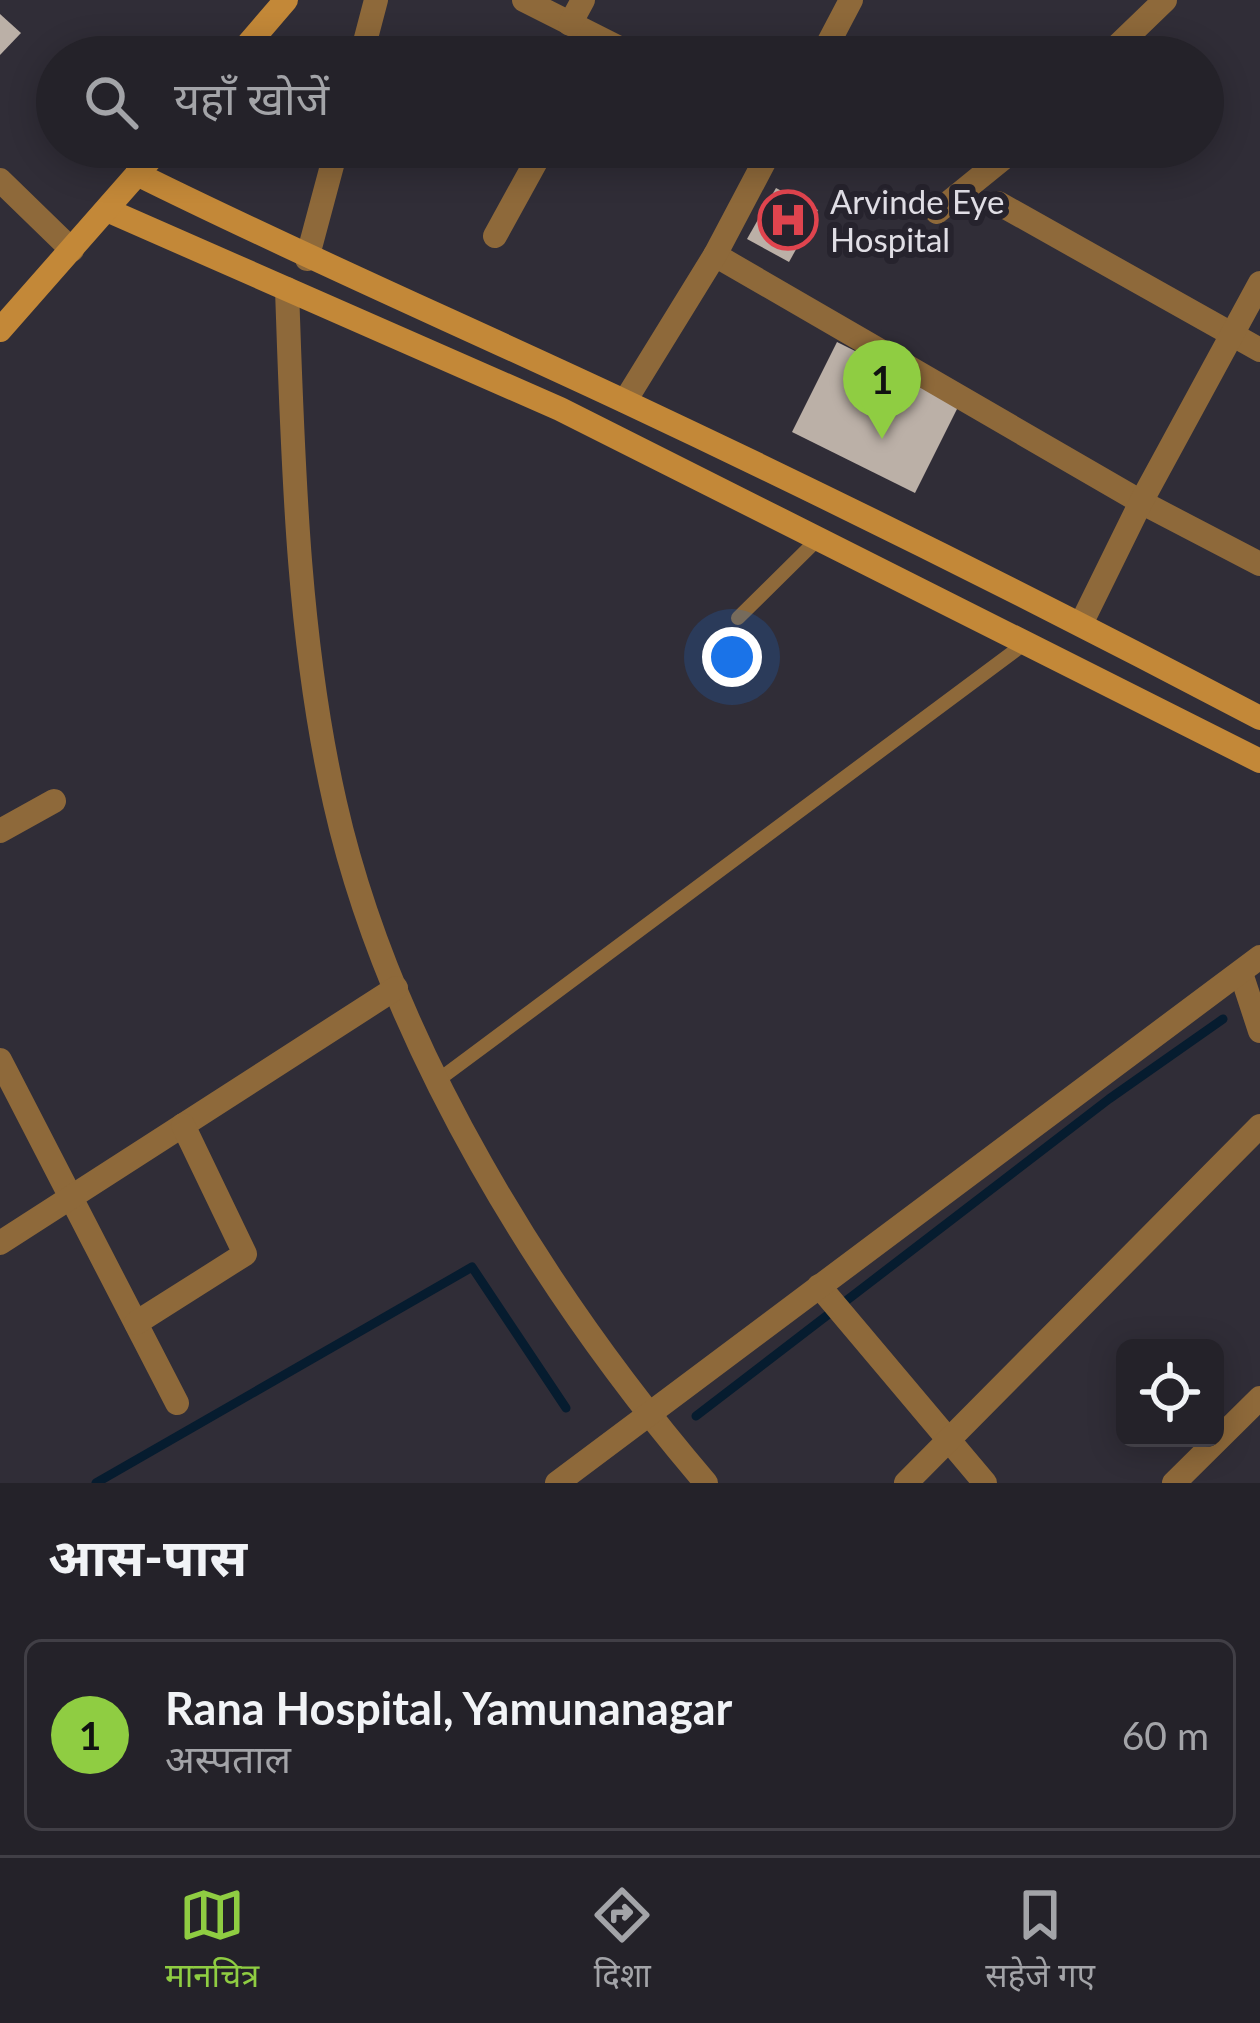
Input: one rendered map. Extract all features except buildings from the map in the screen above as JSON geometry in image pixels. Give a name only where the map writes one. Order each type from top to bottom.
[{"type":"main road","points":[[255,36],[286,0]]},
{"type":"main road","points":[[0,330],[142,168]]},
{"type":"main road","points":[[137,174],[307,259],[625,401],[1081,624],[1260,718]]},
{"type":"main road","points":[[107,210],[560,409],[1260,761]]},
{"type":"street","points":[[367,36],[376,0]]},
{"type":"street","points":[[524,0],[570,23],[585,36]]},
{"type":"street","points":[[570,23],[583,0]]},
{"type":"street","points":[[832,36],[851,0]]},
{"type":"street","points":[[1128,36],[1165,0]]},
{"type":"street","points":[[307,259],[331,168]]},
{"type":"street","points":[[495,236],[532,168]]},
{"type":"street","points":[[625,401],[715,255],[761,168]]},
{"type":"street","points":[[937,212],[991,168]]},
{"type":"street","points":[[0,180],[72,250]]},
{"type":"street","points":[[998,203],[1260,350]]},
{"type":"street","points":[[715,255],[1141,502],[1260,564]]},
{"type":"street","points":[[1081,624],[1260,283]]},
{"type":"street","points":[[287,289],[304,606],[335,804],[396,988],[436,1081],[541,1264],[647,1414],[706,1483]]},
{"type":"street","points":[[0,831],[54,801]]},
{"type":"street","points":[[557,1483],[647,1414],[824,1292],[1250,965],[1260,1030]]},
{"type":"street","points":[[0,1243],[396,988]]},
{"type":"street","points":[[0,1060],[177,1403]]},
{"type":"street","points":[[136,1323],[245,1254],[183,1125]]},
{"type":"street","points":[[905,1483],[1260,1126]]},
{"type":"street","points":[[824,1292],[986,1483]]},
{"type":"street","points":[[1174,1483],[1260,1398]]},
{"type":"lane","points":[[739,618],[818,539]]},
{"type":"lane","points":[[436,1081],[1024,644]]},
{"type":"waterway","points":[[696,1416],[1109,1099],[1223,1019]]},
{"type":"waterway","points":[[96,1483],[472,1267],[566,1408]]},
{"type":"place","name":"Arvinde Eye Hospital","points":[[788,220]]},
{"type":"place","name":"Rana Hospital, Yamunanagar","points":[[882,439]]}]
